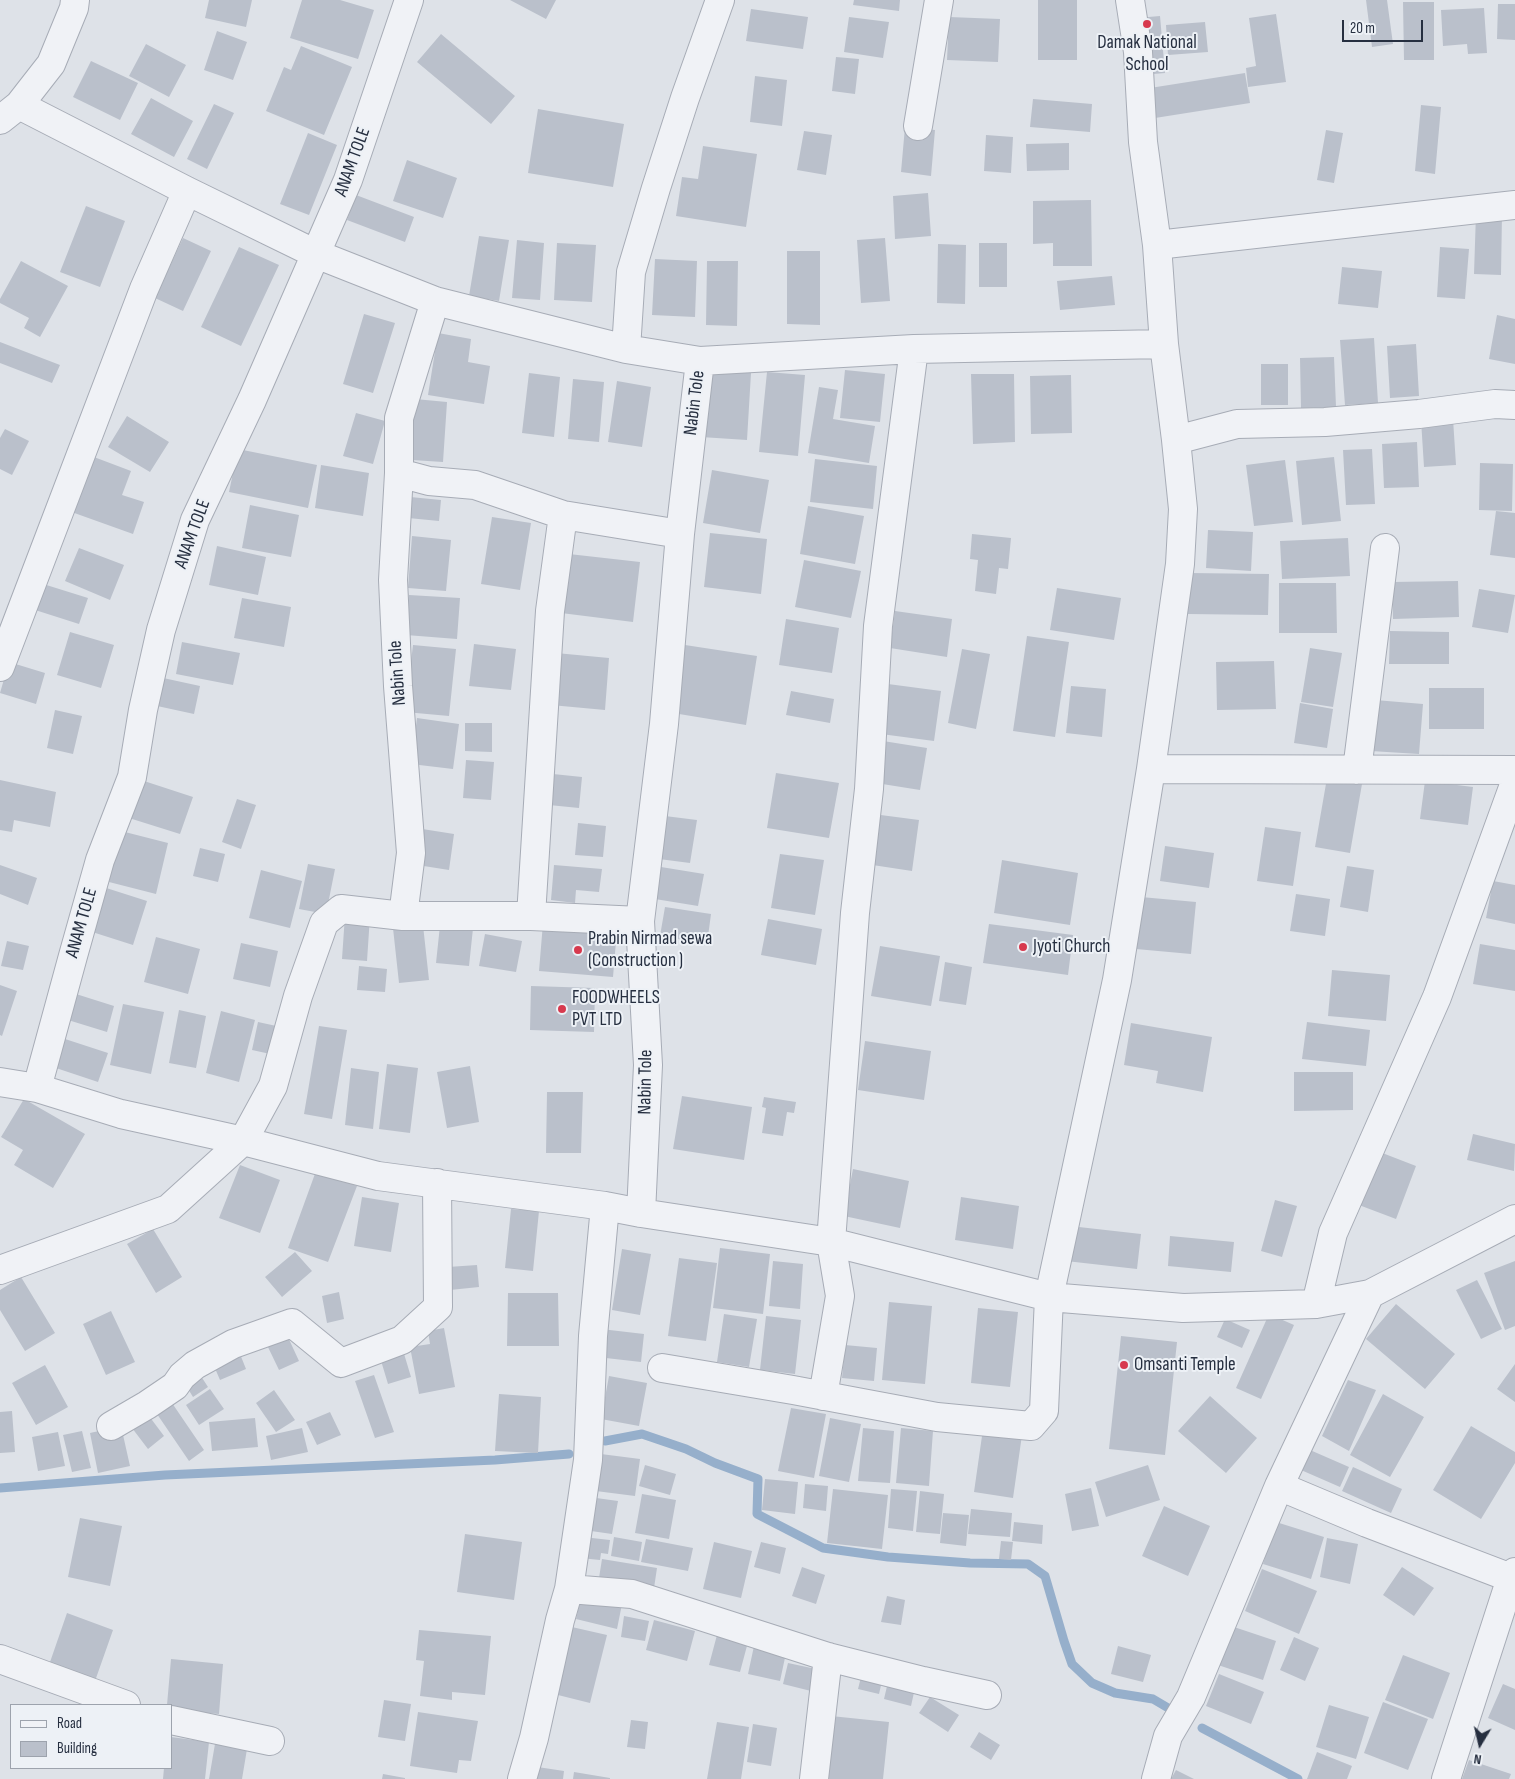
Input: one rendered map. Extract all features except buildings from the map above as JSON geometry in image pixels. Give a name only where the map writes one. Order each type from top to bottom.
[{"type":"street","points":[[75,0],[74,8],[51,64],[9,112],[187,191],[316,254],[435,301],[626,349],[700,361],[914,349],[1164,344]]},
{"type":"street","name":"ANAM TOLE","points":[[37,1088],[100,860],[132,777],[144,710],[162,630],[195,520],[252,400],[348,180],[409,0]]},
{"type":"street","points":[[626,349],[631,272],[673,134],[720,0]]},
{"type":"street","points":[[918,126],[939,0]]},
{"type":"street","points":[[662,1368],[937,1417],[1031,1426],[1044,1410],[1049,1297],[1116,980],[1151,768],[1180,564],[1183,509],[1164,344],[1157,245],[1143,142],[1138,52],[1130,0]]},
{"type":"street","points":[[0,667],[144,289],[187,191]]},
{"type":"street","points":[[1157,245],[1515,205]]},
{"type":"street","name":"Nabin Tole","points":[[403,916],[411,853],[398,686],[393,580],[400,418],[435,301]]},
{"type":"street","points":[[823,1396],[840,1296],[831,1242],[854,913],[868,788],[878,626],[914,349]]},
{"type":"street","name":"Nabin Tole","points":[[641,1213],[648,1065],[640,922],[664,724],[680,534],[700,361]]},
{"type":"street","points":[[1176,440],[1237,424],[1325,422],[1419,414],[1495,404],[1515,405]]},
{"type":"street","points":[[399,473],[429,481],[475,485],[564,515],[680,534]]},
{"type":"street","points":[[531,916],[550,611],[564,515]]},
{"type":"street","points":[[1357,770],[1385,548]]},
{"type":"street","points":[[1151,768],[1515,770]]},
{"type":"street","points":[[1316,1304],[1333,1233],[1436,997],[1515,782]]},
{"type":"street","points":[[0,1270],[168,1209],[243,1141],[273,1086],[298,996],[324,923],[340,909],[403,916],[531,916],[640,922]]},
{"type":"street","points":[[0,1082],[37,1088],[121,1114],[243,1141],[378,1176],[605,1206],[831,1242],[1049,1297],[1183,1308],[1316,1304],[1370,1294],[1515,1219]]},
{"type":"street","points":[[111,1426],[175,1386],[182,1376],[194,1365],[233,1344],[292,1324],[341,1362],[402,1340],[438,1307],[438,1183]]},
{"type":"street","points":[[522,1779],[534,1738],[560,1620],[569,1589],[588,1460],[593,1336],[605,1206]]},
{"type":"street","points":[[1156,1779],[1168,1736],[1191,1697],[1279,1486],[1370,1294]]},
{"type":"street","points":[[1279,1486],[1367,1523],[1514,1576],[1446,1779]]},
{"type":"street","points":[[569,1589],[632,1594],[828,1657],[923,1681],[987,1694]]},
{"type":"street","points":[[814,1779],[828,1657]]},
{"type":"street","points":[[0,1659],[123,1704]]},
{"type":"street","points":[[172,1720],[270,1742]]},
{"type":"waterway","points":[[605,1441],[642,1434],[686,1449],[715,1463],[758,1479],[757,1514],[823,1548],[888,1557],[970,1563],[1028,1564],[1045,1576],[1072,1664],[1092,1683],[1115,1693],[1153,1699],[1175,1712]]},
{"type":"waterway","points":[[0,1488],[165,1475],[495,1460],[569,1454]]},
{"type":"waterway","points":[[1202,1728],[1298,1779]]},
{"type":"place","name":"Damak National School","points":[[1147,24]]},
{"type":"place","name":"Jyoti Church","points":[[1023,947]]},
{"type":"place","name":"Prabin Nirmad sewa (Construction )","points":[[578,950]]},
{"type":"place","name":"FOODWHEELS PVT LTD","points":[[562,1009]]},
{"type":"place","name":"Omsanti Temple","points":[[1124,1365]]}]
